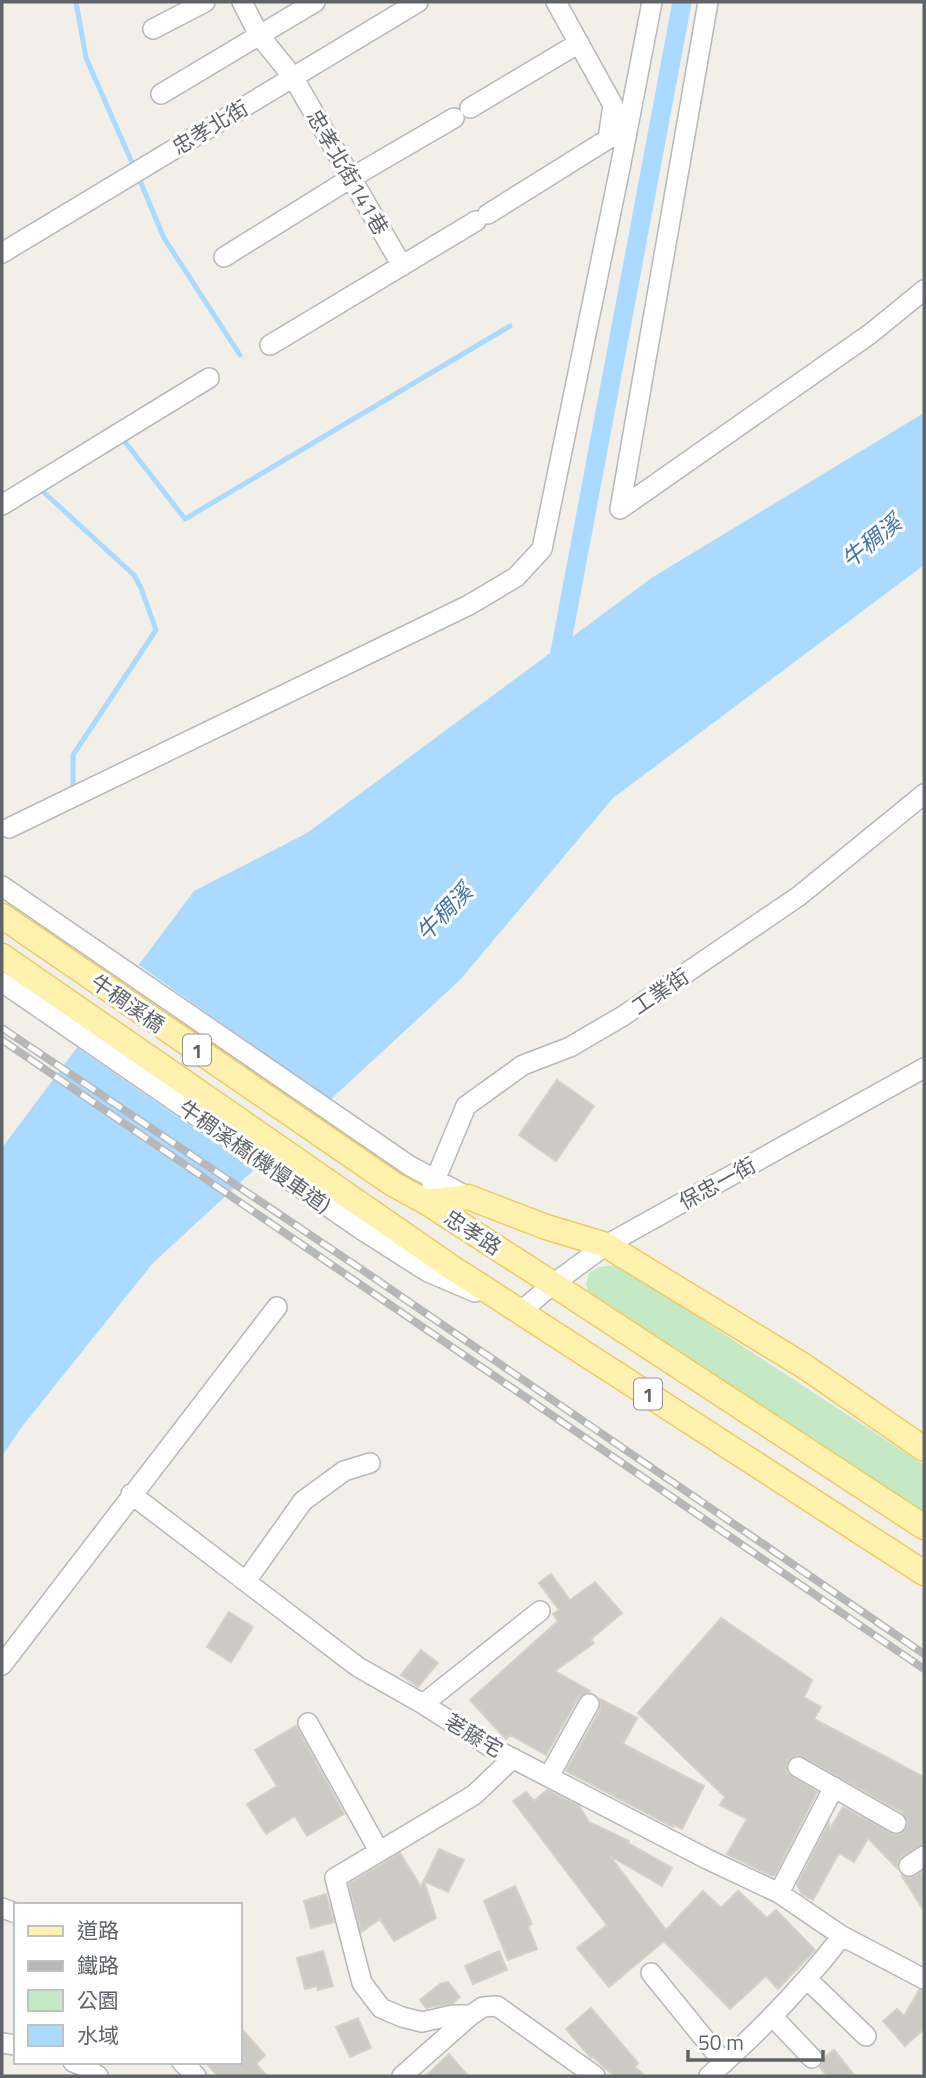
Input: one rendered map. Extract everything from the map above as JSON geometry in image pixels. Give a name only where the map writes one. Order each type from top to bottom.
[{"type":"main road","name":"牛稠溪橋","points":[[2,916],[402,1175]]},
{"type":"main road","name":"牛稠溪橋","points":[[2,956],[368,1221]]},
{"type":"main road","name":"1","points":[[402,1175],[431,1191]]},
{"type":"main road","name":"忠孝路","points":[[431,1191],[468,1197],[546,1227],[606,1245],[804,1366],[924,1449]]},
{"type":"main road","name":"忠孝路","points":[[431,1191],[553,1284],[924,1527]]},
{"type":"main road","name":"忠孝路","points":[[368,1221],[451,1267],[924,1573]]},
{"type":"street","points":[[153,29],[205,2]]},
{"type":"street","name":"忠孝北街141巷","points":[[242,2],[259,35],[293,77],[402,266]]},
{"type":"street","points":[[161,94],[315,2]]},
{"type":"street","name":"忠孝北街","points":[[2,253],[418,2]]},
{"type":"street","points":[[270,345],[608,139],[613,106],[556,2]]},
{"type":"street","points":[[9,828],[469,605],[516,577],[542,549],[652,2]]},
{"type":"street","points":[[708,2],[620,509],[870,334],[924,290]]},
{"type":"street","points":[[224,257],[579,43]]},
{"type":"street","points":[[2,505],[209,378]]},
{"type":"street","name":"工業街","points":[[431,1191],[466,1106],[523,1065],[570,1047],[623,1016],[799,896],[924,794]]},
{"type":"street","points":[[2,886],[402,1175]]},
{"type":"street","name":"牛稠溪橋(機慢車道)","points":[[2,982],[368,1221]]},
{"type":"street","name":"保忠一街","points":[[520,1312],[606,1245],[924,1068]]},
{"type":"street","points":[[2,1665],[277,1307]]},
{"type":"street","points":[[246,1581],[303,1501],[344,1471],[370,1463]]},
{"type":"street","name":"荖藤宅","points":[[131,1494],[358,1667],[489,1746],[707,1859],[779,1893],[842,1936],[924,1979]]},
{"type":"street","points":[[423,1704],[540,1611]]},
{"type":"street","points":[[549,1776],[589,1704]]},
{"type":"street","points":[[307,1723],[379,1851]]},
{"type":"street","points":[[471,2015],[453,2015],[422,2022],[402,2018],[382,2008],[362,1983],[335,1878],[474,1795],[513,1758]]},
{"type":"street","points":[[798,1767],[896,1824]]},
{"type":"street","points":[[779,1893],[834,1787]]},
{"type":"street","points":[[709,2076],[773,2017],[808,1980],[842,1936]]},
{"type":"street","points":[[651,1973],[724,2063]]},
{"type":"street","points":[[808,1980],[866,2036]]},
{"type":"street","points":[[402,2076],[471,2015],[483,2007],[497,2006],[595,2076]]},
{"type":"street","points":[[773,2017],[813,2058]]},
{"type":"street","points":[[78,2064],[98,2076]]},
{"type":"green space","points":[[615,1265],[924,1465],[924,1512],[589,1294],[586,1284],[589,1273],[599,1267]]},
{"type":"water","name":"牛稠溪","points":[[924,413],[924,565],[613,798],[460,980],[153,1263],[21,1428],[2,1456],[2,1148],[194,891],[307,833],[653,577]]},
{"type":"pier","points":[[136,963],[333,1102],[257,1172],[74,1045]]},
{"type":"building","points":[[557,1080],[594,1106],[556,1161],[519,1135]]},
{"type":"building","points":[[551,1574],[570,1600],[595,1582],[622,1613],[591,1639],[594,1643],[555,1671],[590,1691],[578,1698],[546,1755],[510,1735],[506,1739],[470,1700],[558,1621],[553,1614],[559,1610],[539,1583]]},
{"type":"building","points":[[229,1612],[253,1627],[231,1662],[207,1647]]},
{"type":"building","points":[[721,1618],[812,1680],[804,1697],[821,1707],[814,1719],[924,1777],[924,1844],[902,1856],[897,1868],[868,1838],[854,1862],[839,1853],[813,1900],[802,1894],[797,1885],[829,1823],[830,1829],[843,1807],[895,1835],[903,1833],[908,1822],[902,1812],[799,1755],[788,1760],[787,1773],[817,1792],[775,1875],[772,1876],[727,1854],[747,1819],[720,1805],[725,1797],[638,1713]]},
{"type":"building","points":[[421,1650],[438,1663],[418,1687],[401,1675]]},
{"type":"building","points":[[600,1699],[637,1718],[623,1744],[704,1786],[682,1829],[674,1825],[673,1827],[566,1771],[600,1710]]},
{"type":"building","points":[[296,1726],[344,1814],[307,1836],[295,1816],[266,1834],[247,1804],[277,1786],[255,1750]]},
{"type":"building","points":[[547,1790],[579,1806],[589,1822],[629,1841],[628,1843],[672,1868],[662,1886],[610,1856],[666,1930],[703,1891],[721,1908],[738,1891],[767,1918],[776,1910],[815,1950],[778,1989],[766,1976],[730,2009],[664,1941],[609,1987],[577,1948],[607,1925],[513,1801],[526,1792],[534,1801]]},
{"type":"building","points":[[439,1849],[464,1860],[448,1892],[424,1881],[436,1918],[394,1941],[380,1919],[361,1932],[349,1884],[400,1853],[421,1887]]},
{"type":"building","points":[[924,1871],[924,1911],[902,1876],[910,1878]]},
{"type":"building","points":[[515,1886],[532,1924],[528,1926],[537,1949],[508,1960],[484,1901]]},
{"type":"building","points":[[326,1894],[334,1922],[311,1928],[304,1901]]},
{"type":"building","points":[[323,1951],[333,1986],[318,1990],[317,1986],[305,1989],[297,1958]]},
{"type":"building","points":[[499,1951],[507,1970],[473,1984],[465,1966]]},
{"type":"building","points":[[448,1982],[460,1997],[453,2003],[426,2008],[420,2000],[440,1984]]},
{"type":"building","points":[[919,1990],[924,1991],[924,2029],[905,2046],[883,2021],[897,2009],[904,2016]]},
{"type":"building","points":[[591,2008],[638,2063],[635,2067],[645,2076],[614,2076],[591,2058],[566,2029]]},
{"type":"building","points":[[358,2018],[371,2048],[350,2057],[336,2027]]},
{"type":"building","points":[[242,2029],[265,2055],[256,2064],[267,2076],[218,2076],[207,2064],[242,2064]]},
{"type":"building","points":[[834,2050],[855,2076],[827,2076],[820,2067],[824,2058]]},
{"type":"building","points":[[449,2054],[468,2076],[426,2076]]},
{"type":"waterway","points":[[76,2],[86,58],[134,167]]},
{"type":"waterway","points":[[557,668],[682,2]]},
{"type":"waterway","points":[[138,176],[164,238],[240,355]]},
{"type":"waterway","points":[[122,438],[185,519],[510,326]]},
{"type":"waterway","points":[[38,487],[134,575],[156,630],[73,755],[73,791]]},
{"type":"railway","points":[[2,1028],[361,1269],[924,1654]]},
{"type":"railway","points":[[2,1040],[924,1669]]}]
